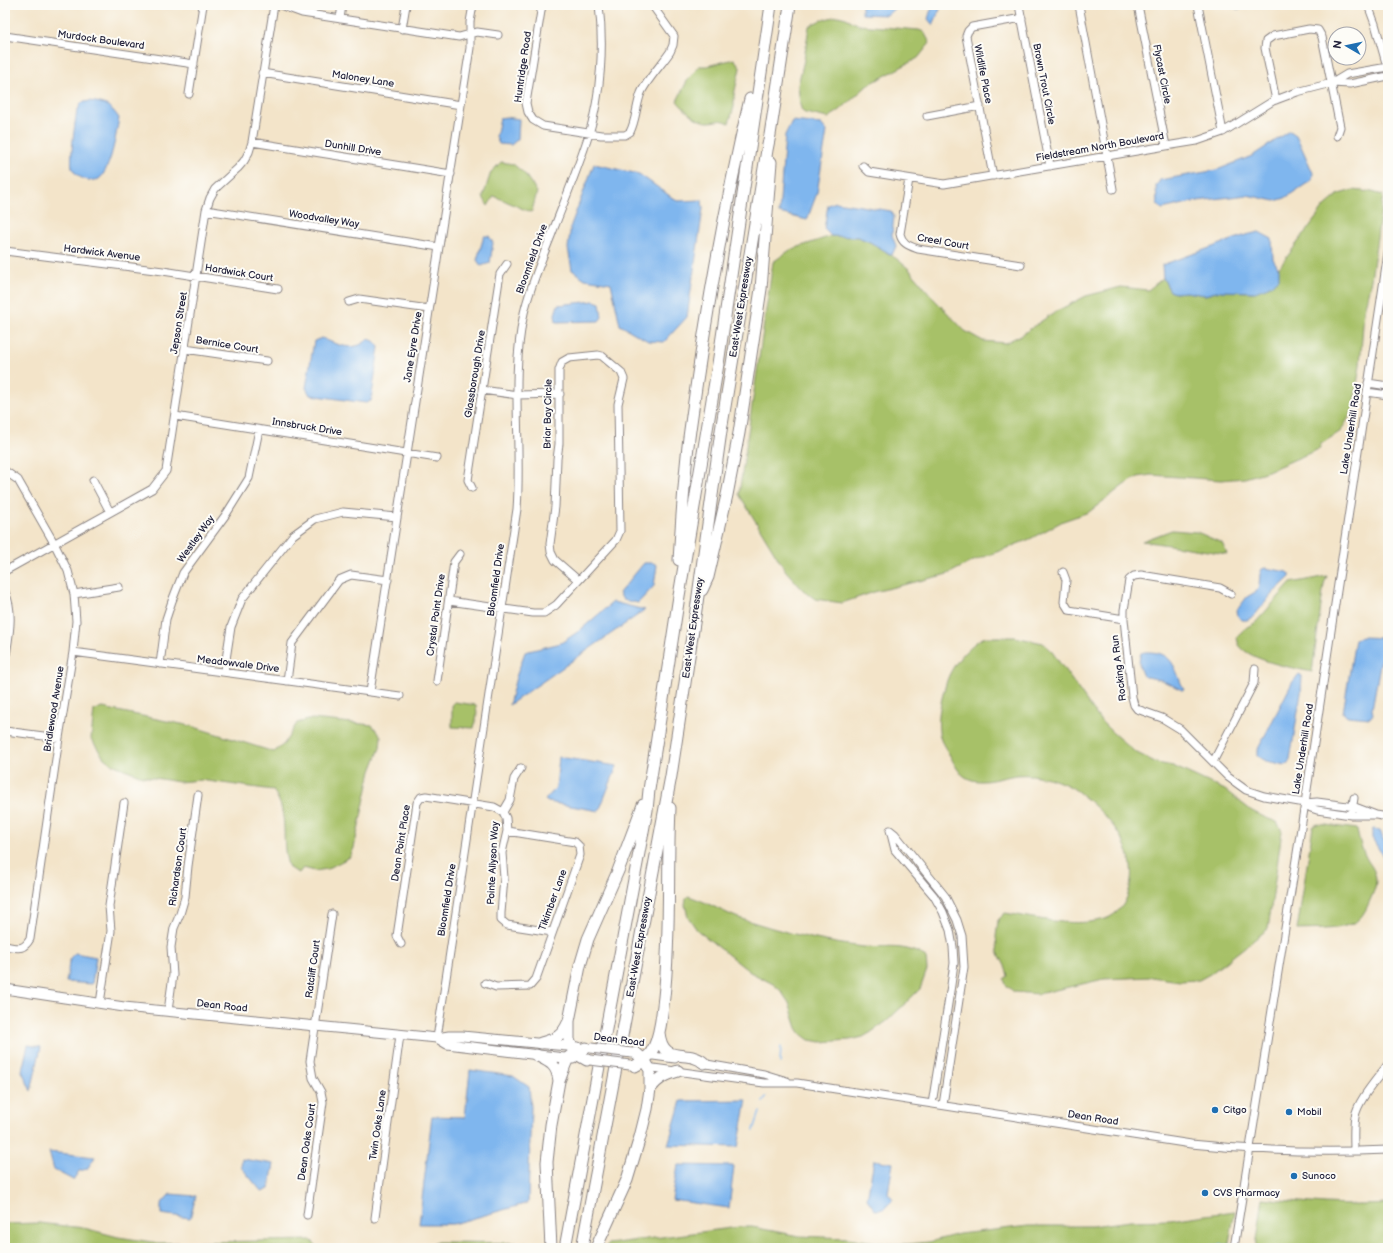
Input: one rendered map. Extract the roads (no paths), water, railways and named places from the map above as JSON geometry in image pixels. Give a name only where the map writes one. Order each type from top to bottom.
[{"type":"highway","name":"East-West Expressway","points":[[565,1248],[647,810],[648,790],[718,364],[771,5]]},
{"type":"highway","name":"East-West Expressway","points":[[583,1243],[671,776],[721,431],[790,5]]},
{"type":"highway","points":[[679,596],[677,578],[690,430],[713,280],[738,151],[751,96],[760,76]]},
{"type":"highway","points":[[697,603],[708,577],[727,495],[739,433],[761,289],[772,149],[770,135]]},
{"type":"highway","points":[[642,1063],[653,1049],[659,1032],[667,968],[669,937],[669,820],[671,776]]},
{"type":"highway","points":[[551,1248],[547,1162],[551,1125],[559,1081],[571,1052],[569,1040],[569,1021],[580,966],[588,939],[618,871],[648,790]]},
{"type":"highway","points":[[541,1043],[561,1035],[569,1021]]},
{"type":"highway","points":[[659,1032],[662,1046],[671,1054],[700,1059],[704,1063]]},
{"type":"highway","points":[[571,1052],[589,1048]]},
{"type":"highway","points":[[571,1052],[588,1060]]},
{"type":"highway","points":[[596,1248],[623,1189],[633,1161],[650,1089],[651,1075],[634,1053]]},
{"type":"highway","points":[[536,1055],[553,1064],[559,1081]]},
{"type":"highway","points":[[650,1089],[662,1076],[678,1071]]},
{"type":"main road","name":"Dean Road","points":[[5,989],[168,1012],[315,1027],[437,1038],[449,1036],[541,1043],[571,1052]]},
{"type":"main road","name":"Dean Road","points":[[437,1038],[447,1044],[536,1055],[571,1052]]},
{"type":"main road","name":"Dean Road","points":[[589,1048],[634,1053]]},
{"type":"main road","name":"Dean Road","points":[[588,1060],[642,1063]]},
{"type":"street","points":[[190,94],[203,5]]},
{"type":"street","name":"Jepson Street","points":[[5,571],[152,489],[166,471],[206,210],[215,188],[238,168],[249,152],[252,142],[274,5]]},
{"type":"street","points":[[280,5],[302,13],[459,38],[477,32],[498,35]]},
{"type":"street","points":[[340,19],[342,5]]},
{"type":"street","points":[[402,29],[406,5]]},
{"type":"street","name":"Jane Eyre Drive","points":[[370,692],[470,48],[470,22],[472,5]]},
{"type":"street","name":"Huntridge Road","points":[[542,5],[526,103],[528,112],[533,120],[543,126],[590,133]]},
{"type":"street","name":"Bloomfield Drive","points":[[437,1038],[519,488],[518,355],[525,311],[532,287],[590,133],[597,96],[600,67],[601,37],[599,5]]},
{"type":"street","points":[[590,133],[625,135],[630,132],[642,91],[673,46],[674,36],[652,5]]},
{"type":"street","name":"Brown Trout Circle","points":[[1019,5],[1050,166]]},
{"type":"street","points":[[1079,5],[1113,189]]},
{"type":"street","name":"Flycast Circle","points":[[1138,5],[1166,146]]},
{"type":"street","points":[[1198,5],[1222,132]]},
{"type":"street","points":[[1368,5],[1388,68]]},
{"type":"street","name":"Wildlife Place","points":[[993,176],[966,36],[968,30],[972,27],[1022,18]]},
{"type":"street","points":[[1276,100],[1265,48],[1266,41],[1273,36],[1311,28],[1319,31],[1322,37],[1340,127],[1336,136]]},
{"type":"street","name":"Murdock Boulevard","points":[[5,36],[194,64]]},
{"type":"street","name":"Fieldstream North Boulevard","points":[[863,166],[869,172],[944,184],[1197,141],[1222,132],[1276,100],[1297,92],[1332,83],[1348,74],[1388,68]]},
{"type":"street","name":"Maloney Lane","points":[[262,73],[461,105]]},
{"type":"street","name":"Fieldstream North Boulevard","points":[[1332,83],[1350,84],[1388,76]]},
{"type":"street","points":[[928,116],[980,106]]},
{"type":"street","name":"Dunhill Drive","points":[[252,142],[451,174]]},
{"type":"street","name":"Creel Court","points":[[909,179],[900,230],[901,239],[907,245],[918,249],[1021,265]]},
{"type":"street","name":"Woodvalley Way","points":[[206,210],[439,247]]},
{"type":"street","name":"Hardwick Avenue","points":[[5,251],[196,276]]},
{"type":"street","name":"Lake Underhill Road","points":[[1234,1248],[1305,803],[1388,253]]},
{"type":"street","name":"Glassborough Drive","points":[[472,488],[468,480],[500,274],[507,264]]},
{"type":"street","name":"Hardwick Court","points":[[196,276],[278,289]]},
{"type":"street","points":[[349,302],[359,299],[429,310]]},
{"type":"street","name":"Bernice Court","points":[[185,349],[267,361]]},
{"type":"street","name":"Briar Bay Circle","points":[[449,600],[502,609],[544,613],[556,605],[616,540],[620,531],[618,404],[624,379],[621,372],[602,356],[598,355],[569,358],[562,362],[559,370],[560,444],[556,459],[555,507],[550,544],[551,552],[555,560],[578,580]]},
{"type":"street","points":[[1368,383],[1388,386]]},
{"type":"street","points":[[482,390],[518,394],[560,394]]},
{"type":"street","points":[[1367,392],[1388,396]]},
{"type":"street","name":"Innsbruck Drive","points":[[175,416],[437,458]]},
{"type":"street","name":"Westley Way","points":[[160,664],[166,619],[183,573],[227,513],[249,478],[259,430]]},
{"type":"street","name":"Bridlewood Avenue","points":[[5,472],[18,480],[54,543],[68,571],[74,594],[76,621],[73,652],[30,939],[26,945],[20,948],[5,946]]},
{"type":"street","points":[[93,480],[110,512]]},
{"type":"street","points":[[224,672],[231,627],[242,599],[293,535],[315,519],[343,512],[397,517]]},
{"type":"street","name":"Crystal Point Drive","points":[[437,681],[454,562],[460,554]]},
{"type":"street","points":[[1063,572],[1066,580],[1064,602],[1069,610],[1124,619]]},
{"type":"street","name":"Rocking A Run","points":[[1231,594],[1221,588],[1137,575],[1128,582],[1124,619],[1134,705],[1139,710],[1162,718],[1180,729],[1232,781],[1250,792],[1305,803],[1317,802],[1352,807],[1376,815]]},
{"type":"street","points":[[287,681],[292,643],[339,580],[351,576],[388,580]]},
{"type":"street","points":[[74,594],[119,587]]},
{"type":"street","points":[[5,592],[8,599],[11,621],[5,662]]},
{"type":"street","name":"Meadowvale Drive","points":[[73,652],[400,696]]},
{"type":"street","points":[[1213,762],[1254,683],[1256,669]]},
{"type":"street","points":[[5,731],[59,738]]},
{"type":"street","points":[[503,812],[510,800],[514,779],[521,768]]},
{"type":"street","name":"Richardson Court","points":[[168,1012],[173,969],[171,947],[174,928],[185,897],[198,795]]},
{"type":"street","name":"Dean Point Place","points":[[401,944],[397,936],[417,803],[421,797],[426,796],[472,803]]},
{"type":"street","points":[[1351,815],[1354,798]]},
{"type":"street","points":[[100,1003],[111,931],[109,906],[124,803]]},
{"type":"street","name":"Pointe Allyson Way","points":[[472,803],[494,806],[503,812],[506,818],[507,831],[502,854],[504,878],[500,913],[501,920],[507,925],[552,932]]},
{"type":"street","name":"Rocking A Run","points":[[1305,803],[1314,810],[1351,815],[1388,816]]},
{"type":"street","points":[[932,1104],[954,963],[953,947],[950,930],[943,912],[934,896],[895,850],[890,830],[895,834],[946,896],[957,920],[962,936],[964,967],[943,1105]]},
{"type":"street","name":"Tikimber Lane","points":[[485,983],[496,987],[530,986],[536,979],[580,856],[579,846],[574,842],[507,831]]},
{"type":"street","name":"Ratcliff Court","points":[[315,1027],[332,914]]},
{"type":"street","name":"Dean Oaks Court","points":[[307,1215],[324,1102],[321,1092],[313,1078],[310,1066],[315,1027]]},
{"type":"street","name":"Twin Oaks Lane","points":[[374,1218],[400,1035]]},
{"type":"street","name":"Dean Road","points":[[642,1063],[704,1063],[764,1074],[797,1083],[1181,1143],[1249,1150],[1308,1152],[1388,1150]]},
{"type":"street","name":"Dean Road","points":[[642,1063],[678,1071],[764,1083],[797,1083]]},
{"type":"street","points":[[1354,1151],[1354,1123],[1356,1113],[1364,1097],[1388,1064]]},
{"type":"water","points":[[862,5],[895,5],[896,7],[887,15],[862,14]]},
{"type":"water","points":[[934,5],[942,5],[933,25],[928,19]]},
{"type":"water","points":[[1232,5],[1263,5],[1237,9]]},
{"type":"water","points":[[89,101],[107,105],[119,118],[113,148],[108,163],[102,176],[97,180],[85,179],[78,176],[72,167],[73,140],[77,112],[81,103]]},
{"type":"water","points":[[506,117],[519,119],[518,139],[511,145],[499,144],[496,137],[500,118]]},
{"type":"water","points":[[792,121],[821,124],[827,131],[817,193],[807,220],[779,213],[785,135]]},
{"type":"water","points":[[1290,131],[1296,135],[1313,173],[1312,180],[1285,198],[1275,201],[1247,195],[1197,201],[1162,209],[1157,204],[1156,186],[1160,180],[1217,170],[1252,156]]},
{"type":"water","points":[[594,164],[639,174],[677,201],[702,200],[703,209],[687,317],[664,342],[648,341],[620,325],[611,283],[585,279],[572,270],[568,248],[571,225]]},
{"type":"water","points":[[836,202],[891,211],[894,216],[892,235],[896,246],[892,255],[858,237],[831,236],[824,229],[828,205]]},
{"type":"water","points":[[1259,232],[1272,239],[1273,259],[1279,269],[1279,279],[1268,287],[1255,292],[1220,291],[1205,295],[1186,292],[1175,293],[1170,291],[1163,278],[1162,265],[1246,235]]},
{"type":"water","points":[[484,236],[489,236],[493,243],[490,263],[481,266],[477,260]]},
{"type":"water","points":[[594,301],[600,303],[602,317],[599,321],[556,322],[555,314],[558,305]]},
{"type":"water","points":[[322,338],[340,345],[352,347],[363,343],[368,339],[374,341],[379,347],[371,401],[366,403],[310,395],[306,388],[314,341]]},
{"type":"water","points":[[644,563],[653,563],[657,565],[654,586],[638,603],[623,600],[619,593]]},
{"type":"water","points":[[1265,568],[1288,572],[1290,577],[1272,594],[1254,616],[1247,620],[1241,620],[1238,616],[1237,610],[1247,597],[1257,591],[1260,574],[1262,569]]},
{"type":"water","points":[[613,602],[645,610],[509,705],[516,677],[525,652],[561,643],[579,631]]},
{"type":"water","points":[[1362,637],[1388,638],[1388,650],[1381,659],[1372,709],[1373,714],[1370,718],[1348,716],[1343,713],[1355,639]]},
{"type":"water","points":[[1155,652],[1168,658],[1175,668],[1184,690],[1161,680],[1143,676],[1139,659],[1141,653]]},
{"type":"water","points":[[1299,674],[1302,676],[1301,693],[1290,759],[1288,764],[1285,765],[1266,761],[1258,756],[1258,749],[1292,683]]},
{"type":"water","points":[[559,757],[617,766],[599,811],[548,802],[545,800],[556,788]]},
{"type":"water","points":[[1373,829],[1380,830],[1383,839],[1388,846],[1388,864],[1372,838]]},
{"type":"water","points":[[75,953],[96,957],[92,984],[66,982],[70,958]]},
{"type":"water","points":[[28,1045],[41,1047],[31,1091],[22,1071]]},
{"type":"water","points":[[470,1070],[513,1076],[529,1087],[531,1107],[528,1203],[453,1224],[419,1224],[432,1116],[465,1117]]},
{"type":"water","points":[[747,1100],[738,1147],[668,1145],[681,1101]]},
{"type":"water","points":[[49,1152],[95,1157],[87,1169],[79,1171],[73,1180],[54,1170]]},
{"type":"water","points":[[242,1159],[274,1164],[269,1189],[262,1192],[241,1167]]},
{"type":"water","points":[[874,1160],[893,1163],[888,1193],[893,1199],[884,1209],[875,1210],[867,1199]]},
{"type":"water","points":[[678,1165],[734,1166],[729,1208],[672,1200]]},
{"type":"water","points":[[170,1194],[196,1196],[190,1218],[161,1214],[161,1204]]},
{"type":"waterway","points":[[780,1063],[781,1047]]},
{"type":"waterway","points":[[763,1102],[766,1097]]},
{"type":"waterway","points":[[754,1130],[760,1112]]},
{"type":"waterway","points":[[5,1245],[29,1248]]},
{"type":"waterway","points":[[1139,1248],[1229,1245]]},
{"type":"place","name":"Citgo","points":[[1215,1110]]},
{"type":"place","name":"Mobil","points":[[1289,1112]]},
{"type":"place","name":"Sunoco","points":[[1294,1176]]},
{"type":"place","name":"CVS Pharmacy","points":[[1205,1193]]}]
